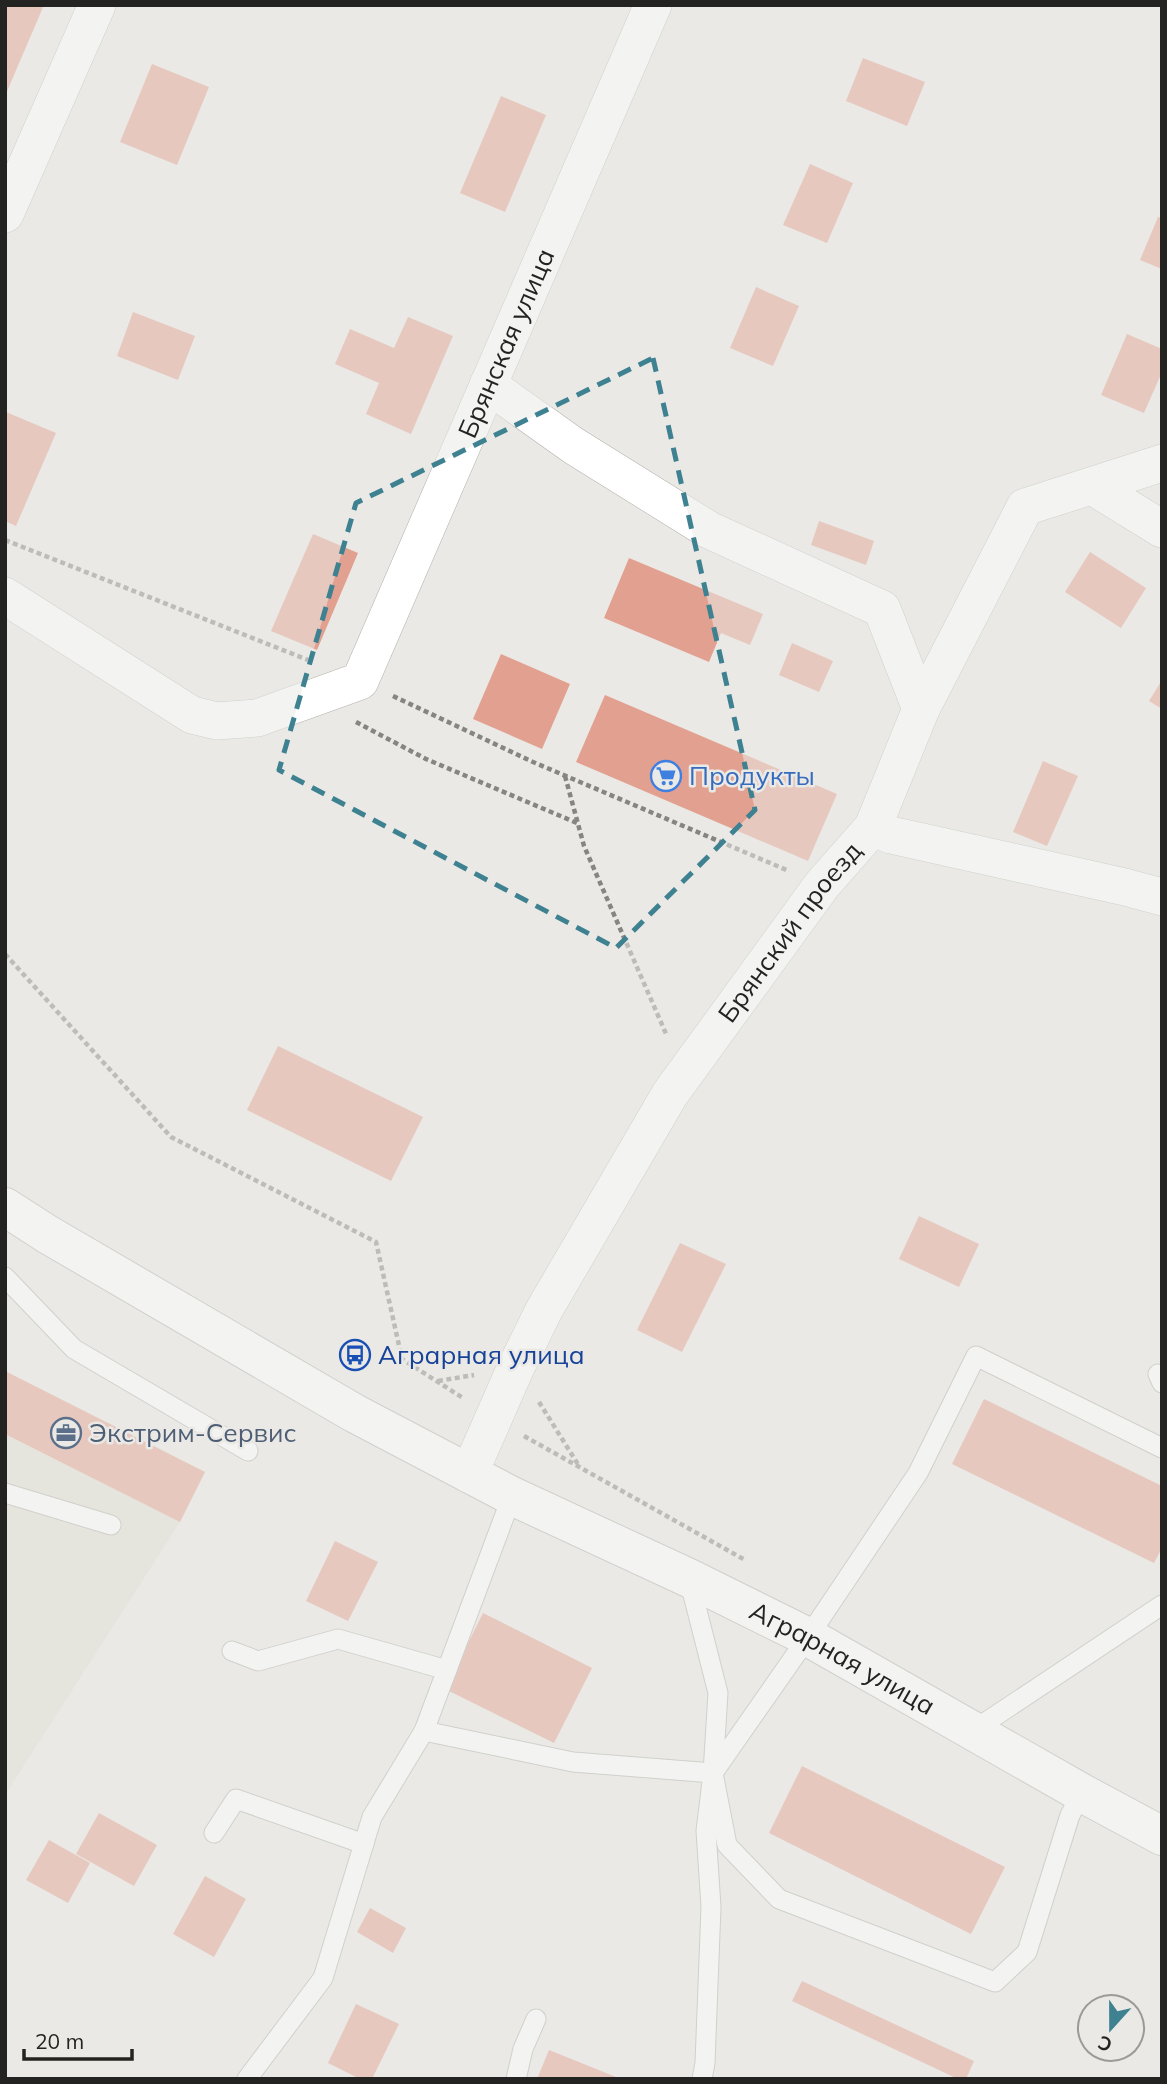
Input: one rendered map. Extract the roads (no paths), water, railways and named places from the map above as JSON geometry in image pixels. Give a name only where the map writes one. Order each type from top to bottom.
[{"type":"street","points":[[5,214],[97,5]]},
{"type":"street","name":"Брянская улица","points":[[5,596],[192,715],[216,721],[257,718],[360,681],[653,5]]},
{"type":"street","points":[[488,385],[574,446],[709,530],[883,609],[921,709]]},
{"type":"street","name":"Брянский проезд","points":[[469,1475],[544,1310],[670,1094],[822,885],[873,827],[921,709],[1024,507],[1162,463]]},
{"type":"street","points":[[1092,486],[1162,529]]},
{"type":"street","points":[[873,827],[891,835],[1162,897]]},
{"type":"street","name":"Аграрная улица","points":[[5,1207],[342,1406],[469,1475],[808,1637],[1162,1836]]},
{"type":"lane","points":[[5,1277],[74,1349],[248,1451]]},
{"type":"lane","points":[[1082,1793],[1070,1815],[1027,1952],[995,1982],[779,1899],[727,1845],[713,1773],[918,1473],[976,1356],[1162,1448]]},
{"type":"lane","points":[[5,1493],[111,1525]]},
{"type":"lane","points":[[247,2079],[323,1978],[372,1817],[424,1731],[512,1496]]},
{"type":"lane","points":[[689,1578],[718,1693],[706,1831],[711,1908],[705,2063],[702,2079]]},
{"type":"lane","points":[[974,1730],[1162,1605]]},
{"type":"lane","points":[[232,1651],[258,1661],[338,1639],[447,1670]]},
{"type":"lane","points":[[424,1731],[573,1762],[713,1773]]},
{"type":"lane","points":[[214,1833],[236,1799],[364,1844]]},
{"type":"lane","points":[[516,2079],[523,2049],[536,2019]]},
{"type":"place","name":"Продукты","points":[[666,776]]},
{"type":"place","name":"Аграрная улица","points":[[355,1355]]},
{"type":"place","name":"Экстрим-Сервис","points":[[66,1433]]}]
